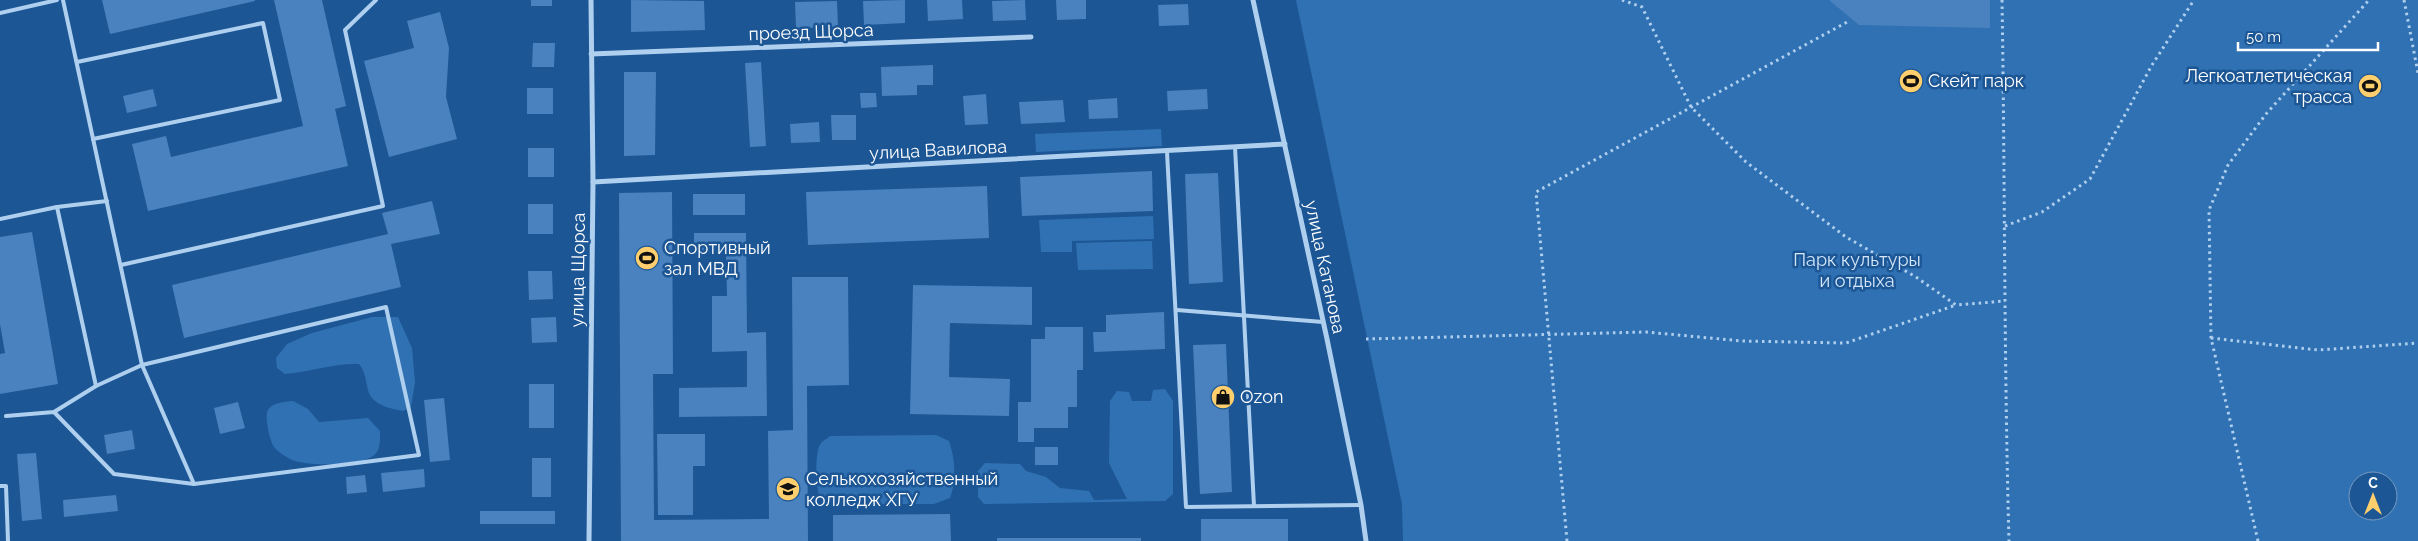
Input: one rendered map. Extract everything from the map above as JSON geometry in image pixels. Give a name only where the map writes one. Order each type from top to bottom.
[{"type":"street","name":"улица Щорса","points":[[589,541],[593,182],[591,0]]},
{"type":"street","name":"улица Катанова","points":[[1253,0],[1323,322],[1361,505],[1366,541]]},
{"type":"street","name":"проезд Щорса","points":[[591,54],[1031,37]]},
{"type":"street","name":"улица Вавилова","points":[[593,182],[1167,152],[1285,144]]},
{"type":"lane","points":[[0,13],[57,0]]},
{"type":"lane","points":[[63,0],[142,365],[194,484]]},
{"type":"lane","points":[[121,265],[383,206],[345,30],[376,0]]},
{"type":"lane","points":[[77,62],[262,23],[280,100],[94,140]]},
{"type":"lane","points":[[1235,147],[1254,506]]},
{"type":"lane","points":[[1167,152],[1177,310],[1186,507],[1361,505]]},
{"type":"lane","points":[[0,219],[57,207],[107,202]]},
{"type":"lane","points":[[57,207],[96,386]]},
{"type":"lane","points":[[6,416],[54,412],[96,386],[142,365],[386,307],[419,455],[194,484],[114,474],[54,412]]},
{"type":"lane","points":[[1177,310],[1323,322]]},
{"type":"lane","points":[[0,486],[6,486],[8,541]]},
{"type":"path","points":[[1622,0],[1642,7],[1690,107],[1746,162],[1846,237],[1916,277],[1956,305]]},
{"type":"path","points":[[2002,0],[2009,541]]},
{"type":"path","points":[[2005,226],[2042,212],[2090,179],[2152,65],[2194,0]]},
{"type":"path","points":[[2258,541],[2211,338],[2209,210],[2228,165],[2266,114],[2369,0]]},
{"type":"path","points":[[2404,0],[2418,73]]},
{"type":"path","points":[[1567,541],[1536,192],[1849,21]]},
{"type":"path","points":[[1366,338],[1646,332],[1742,341],[1846,343],[1956,305],[2005,301]]},
{"type":"path","points":[[2211,338],[2318,350],[2418,343]]},
{"type":"green space","name":"Парк культуры и отдыха","points":[[1296,0],[2418,0],[2418,541],[1403,541],[1402,504]]},
{"type":"green space","points":[[1161,129],[1162,146],[1036,152],[1035,134]]},
{"type":"green space","points":[[1153,216],[1154,239],[1072,241],[1072,252],[1041,252],[1039,220]]},
{"type":"green space","points":[[1152,241],[1153,269],[1078,270],[1076,243]]},
{"type":"green space","points":[[372,317],[398,317],[412,348],[415,382],[411,407],[403,411],[387,407],[373,399],[359,364],[340,365],[285,374],[277,368],[276,358],[287,344],[312,333]]},
{"type":"green space","points":[[1165,389],[1173,401],[1173,494],[1165,501],[984,504],[978,497],[978,471],[985,463],[1020,464],[1026,471],[1046,477],[1060,488],[1089,491],[1094,500],[1127,499],[1109,463],[1110,401],[1117,391],[1129,392],[1132,401],[1151,401],[1153,390]]},
{"type":"green space","points":[[293,401],[308,409],[319,422],[368,418],[380,431],[380,445],[376,454],[356,462],[332,464],[297,462],[288,458],[272,444],[267,413],[270,407],[276,404]]},
{"type":"green space","points":[[936,435],[949,441],[953,455],[954,484],[950,498],[934,504],[832,504],[820,498],[817,479],[817,454],[821,443],[830,436]]},
{"type":"building","points":[[102,0],[255,0],[255,1],[110,34]]},
{"type":"building","points":[[274,0],[322,0],[346,106],[335,109],[348,166],[148,211],[132,144],[166,136],[171,157],[303,126]]},
{"type":"building","points":[[531,0],[552,0],[552,6],[531,6]]},
{"type":"building","points":[[631,0],[704,1],[705,30],[631,32]]},
{"type":"building","points":[[905,0],[905,23],[864,25],[863,1]]},
{"type":"building","points":[[927,0],[962,0],[963,19],[928,21]]},
{"type":"building","points":[[1025,0],[1026,20],[993,21],[992,1]]},
{"type":"building","points":[[1056,0],[1086,0],[1086,19],[1057,20]]},
{"type":"building","points":[[1829,0],[1990,0],[1990,28],[1859,25]]},
{"type":"building","points":[[837,1],[838,27],[796,28],[795,2]]},
{"type":"building","points":[[1188,4],[1189,25],[1159,26],[1158,5]]},
{"type":"building","points":[[440,12],[449,48],[446,97],[457,139],[389,157],[364,61],[414,48],[407,21]]},
{"type":"building","points":[[533,43],[555,43],[554,67],[532,67]]},
{"type":"building","points":[[761,62],[766,146],[750,147],[745,63]]},
{"type":"building","points":[[933,65],[933,85],[917,85],[917,95],[882,96],[881,67]]},
{"type":"building","points":[[624,72],[656,72],[655,155],[624,156]]},
{"type":"building","points":[[527,88],[553,88],[553,114],[527,114]]},
{"type":"building","points":[[153,89],[157,106],[127,113],[123,96]]},
{"type":"building","points":[[1207,89],[1208,109],[1168,111],[1167,91]]},
{"type":"building","points":[[860,93],[876,93],[877,107],[861,108]]},
{"type":"building","points":[[986,94],[988,124],[965,125],[963,96]]},
{"type":"building","points":[[1117,98],[1118,118],[1089,119],[1088,100]]},
{"type":"building","points":[[1063,100],[1065,122],[1021,124],[1019,102]]},
{"type":"building","points":[[831,115],[856,115],[856,140],[832,140]]},
{"type":"building","points":[[819,122],[820,142],[791,143],[790,124]]},
{"type":"building","points":[[528,148],[554,148],[554,177],[528,177]]},
{"type":"building","points":[[1152,171],[1153,211],[1022,216],[1020,177]]},
{"type":"building","points":[[1218,173],[1223,282],[1189,284],[1185,174]]},
{"type":"building","points":[[987,186],[989,238],[808,245],[806,192]]},
{"type":"building","points":[[672,192],[673,374],[653,374],[654,520],[769,519],[768,431],[793,430],[792,277],[848,277],[849,385],[807,386],[808,541],[621,541],[619,193]]},
{"type":"building","points":[[693,194],[745,194],[745,215],[693,215]]},
{"type":"building","points":[[432,201],[440,234],[391,244],[401,287],[184,338],[172,285],[388,234],[382,213]]},
{"type":"building","points":[[528,204],[553,204],[553,234],[528,234]]},
{"type":"building","points":[[32,232],[58,384],[0,394],[0,354],[5,353],[0,324],[0,237]]},
{"type":"building","points":[[694,233],[746,233],[747,333],[766,332],[767,416],[679,417],[679,388],[747,387],[747,351],[712,352],[712,296],[727,296],[726,252],[694,253]]},
{"type":"building","points":[[528,271],[552,271],[553,299],[529,300]]},
{"type":"building","points":[[913,285],[1032,287],[1032,325],[950,323],[949,377],[1010,379],[1009,416],[910,414]]},
{"type":"building","points":[[1164,312],[1165,349],[1094,352],[1093,332],[1106,332],[1106,315]]},
{"type":"building","points":[[556,317],[557,342],[532,343],[531,318]]},
{"type":"building","points":[[1045,327],[1083,327],[1083,370],[1077,370],[1077,407],[1068,407],[1068,428],[1034,428],[1034,442],[1018,442],[1018,402],[1031,402],[1031,339],[1045,339]]},
{"type":"building","points":[[1226,344],[1232,492],[1200,494],[1193,345]]},
{"type":"building","points":[[529,384],[554,384],[554,428],[529,428]]},
{"type":"building","points":[[444,398],[450,460],[430,462],[424,400]]},
{"type":"building","points":[[238,402],[245,428],[220,434],[214,408]]},
{"type":"building","points":[[132,430],[135,449],[107,454],[104,435]]},
{"type":"building","points":[[657,434],[705,434],[705,466],[693,466],[693,515],[658,515]]},
{"type":"building","points":[[1035,447],[1058,447],[1058,465],[1035,465]]},
{"type":"building","points":[[36,453],[42,519],[22,521],[17,454]]},
{"type":"building","points":[[532,458],[551,458],[551,497],[532,497]]},
{"type":"building","points":[[424,469],[425,487],[383,492],[381,473]]},
{"type":"building","points":[[365,475],[367,492],[347,494],[346,477]]},
{"type":"building","points":[[116,495],[118,511],[64,517],[63,500]]},
{"type":"building","points":[[480,511],[555,511],[555,524],[480,524]]},
{"type":"building","points":[[950,514],[951,541],[833,541],[833,515]]},
{"type":"building","points":[[1201,519],[1288,519],[1288,541],[1201,541]]},
{"type":"building","points":[[997,538],[1141,538],[1141,541],[997,541]]},
{"type":"place","name":"Скейт парк","points":[[1911,81]]},
{"type":"place","name":"Легкоатлетическая трасса","points":[[2370,86]]},
{"type":"place","name":"Спортивный зал МВД","points":[[647,258]]},
{"type":"place","name":"Ozon","points":[[1223,397]]},
{"type":"place","name":"Селькохозяйственный колледж ХГУ","points":[[788,489]]}]
